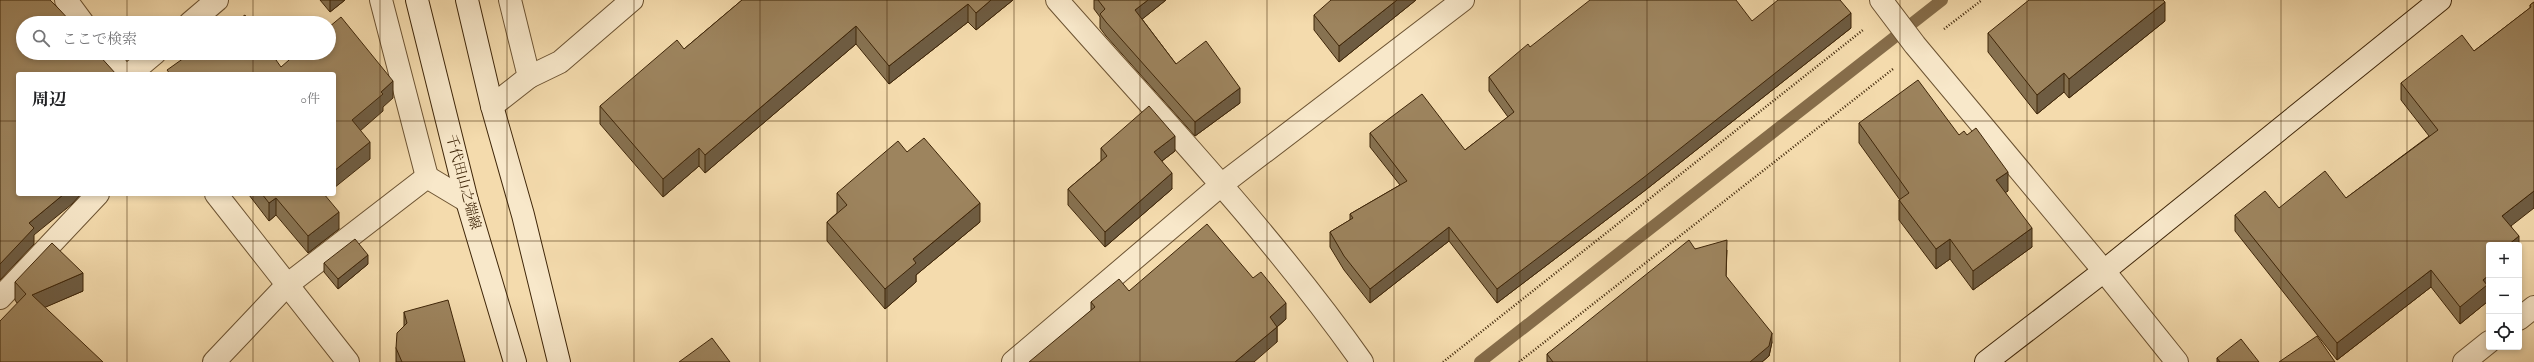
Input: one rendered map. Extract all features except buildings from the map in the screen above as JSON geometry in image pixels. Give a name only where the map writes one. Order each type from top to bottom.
[{"type":"street","points":[[66,0],[78,16]]},
{"type":"street","points":[[198,16],[217,0]]},
{"type":"street","points":[[381,0],[427,177],[467,201]]},
{"type":"street","name":"千代田山之端線","points":[[417,0],[467,201],[515,362]]},
{"type":"street","points":[[510,0],[529,77]]},
{"type":"street","points":[[492,106],[529,77],[560,62],[632,0]]},
{"type":"street","points":[[1056,0],[1221,184],[1317,299],[1362,362]]},
{"type":"street","points":[[1013,362],[1221,184],[1463,0]]},
{"type":"street","points":[[1986,362],[2104,271],[2440,0]]},
{"type":"street","points":[[469,6],[492,106],[523,215],[559,362]]},
{"type":"street","points":[[1887,9],[2104,271],[2177,362]]},
{"type":"street","points":[[111,60],[120,72]]},
{"type":"street","points":[[132,72],[147,60]]},
{"type":"street","points":[[214,362],[287,285],[427,177]]},
{"type":"street","points":[[0,298],[96,196]]},
{"type":"street","points":[[218,196],[348,362]]},
{"type":"street","points":[[2522,317],[2534,307]]},
{"type":"street","points":[[2464,362],[2486,344]]},
{"type":"path","points":[[1519,362],[1917,47],[1982,0]]},
{"type":"path","points":[[1443,362],[1887,9]]},
{"type":"waterway","points":[[1480,362],[1942,0]]}]
